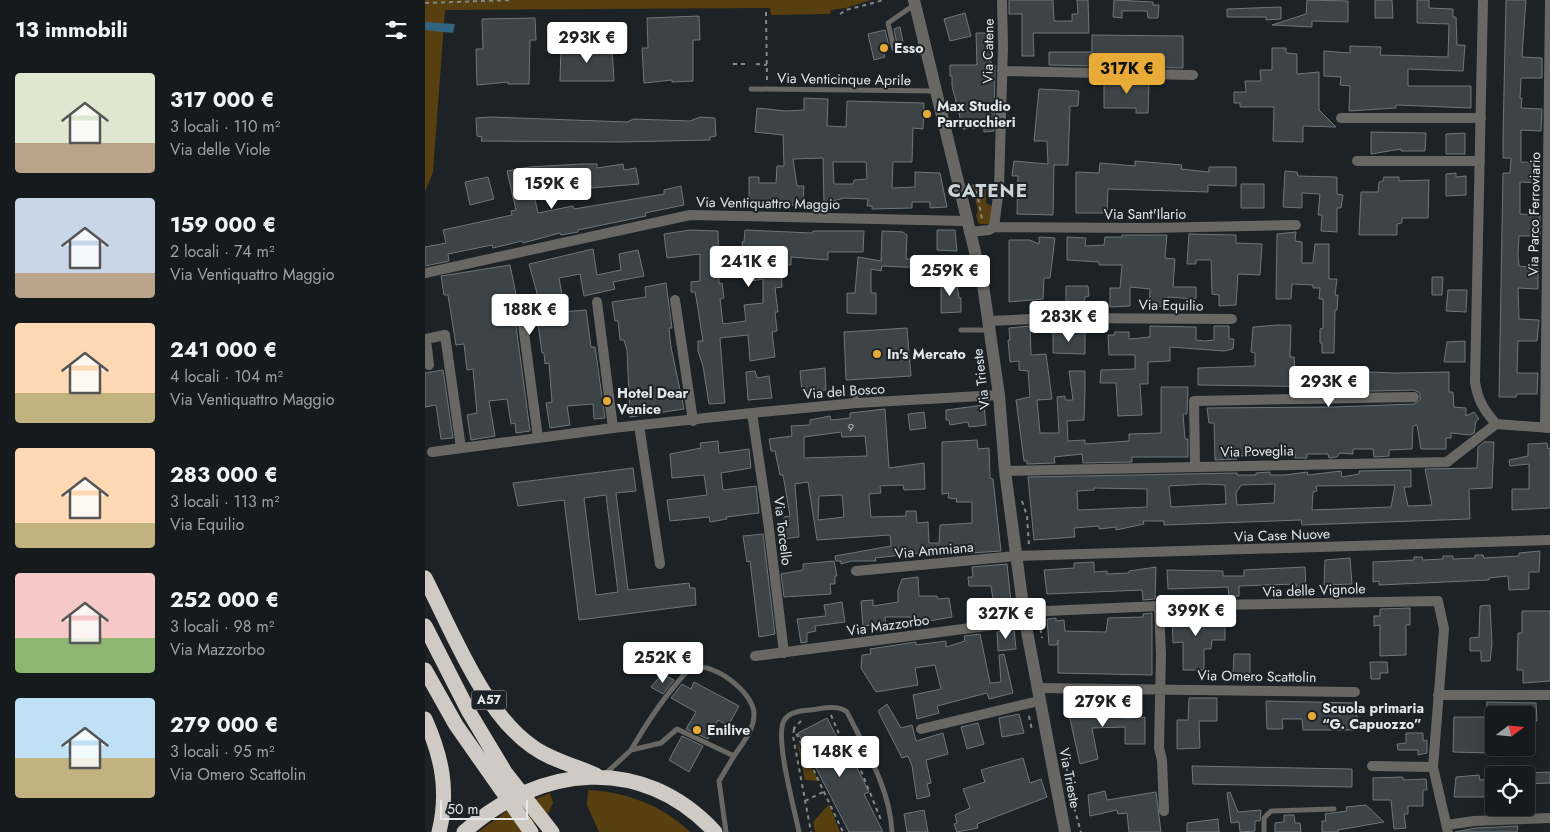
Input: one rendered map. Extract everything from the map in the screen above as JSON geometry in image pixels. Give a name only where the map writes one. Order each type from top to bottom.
[{"type":"highway","name":"A57","points":[[425,578],[481,685],[506,724],[534,748],[601,776]]},
{"type":"highway","name":"A57","points":[[425,626],[469,712],[501,764],[552,832]]},
{"type":"highway","points":[[425,670],[456,725],[531,832]]},
{"type":"highway","points":[[425,720],[438,749],[445,783],[445,799],[439,832]]},
{"type":"highway","points":[[464,832],[491,810],[529,790],[563,780],[601,776],[632,781],[660,791],[689,808],[715,832]]},
{"type":"street","name":"Via Catene","points":[[994,227],[999,188],[1002,0]]},
{"type":"street","points":[[1483,0],[1475,382],[1483,409],[1496,424]]},
{"type":"street","name":"Via Parco Ferroviario","points":[[1496,424],[1548,428],[1550,0]]},
{"type":"street","name":"Via Trieste","points":[[914,2],[983,284],[999,395],[1005,470],[1016,556],[1039,701],[1065,832]]},
{"type":"street","points":[[1002,71],[1193,76]]},
{"type":"street","points":[[1341,118],[1481,118]]},
{"type":"street","points":[[1357,160],[1480,161]]},
{"type":"street","name":"Via Ventiquattro Maggio","points":[[425,273],[690,215],[968,226]]},
{"type":"street","name":"Via Sant'Ilario","points":[[994,227],[1149,228],[1296,225]]},
{"type":"street","points":[[968,226],[989,230],[994,227]]},
{"type":"street","points":[[675,300],[693,420]]},
{"type":"street","points":[[597,302],[613,428]]},
{"type":"street","points":[[522,317],[538,438]]},
{"type":"street","name":"Via Equilio","points":[[990,325],[1055,318],[1232,319]]},
{"type":"street","points":[[429,365],[426,339],[445,334],[461,448]]},
{"type":"street","name":"Via del Bosco","points":[[432,452],[613,428],[752,413],[856,403],[999,395]]},
{"type":"street","points":[[1195,466],[1194,402],[1413,397]]},
{"type":"street","name":"Via Torcello","points":[[752,413],[769,521],[784,653]]},
{"type":"street","name":"Via Poveglia","points":[[1005,470],[1447,462],[1496,424]]},
{"type":"street","points":[[639,425],[660,564]]},
{"type":"street","name":"Via Case Nuove","points":[[1016,556],[1550,540]]},
{"type":"street","name":"Via Ammiana","points":[[856,571],[1016,556]]},
{"type":"street","name":"Via delle Vignole","points":[[1025,616],[1159,606],[1438,601],[1444,629],[1433,767],[1448,829]]},
{"type":"street","points":[[1159,606],[1161,654],[1159,748],[1162,760],[1164,811]]},
{"type":"street","name":"Via Mazzorbo","points":[[755,656],[1025,616]]},
{"type":"street","name":"Via Omero Scattolin","points":[[1037,688],[1355,692]]},
{"type":"street","points":[[1438,695],[1550,695]]},
{"type":"street","points":[[921,729],[1039,701]]},
{"type":"street","points":[[1373,766],[1433,767]]},
{"type":"street","points":[[1448,829],[1473,821],[1550,818]]},
{"type":"lane","points":[[914,2],[888,23],[894,49],[927,53]]},
{"type":"lane","name":"Via Venticinque Aprile","points":[[751,89],[936,91]]},
{"type":"lane","points":[[961,330],[990,325]]},
{"type":"lane","points":[[855,390],[856,403]]},
{"type":"lane","points":[[601,776],[631,750],[657,706],[688,670],[699,666],[712,670],[744,690],[753,705],[753,726],[721,774],[718,784],[726,832]]},
{"type":"lane","points":[[799,832],[781,745],[780,728],[784,720],[793,713],[835,708],[847,712],[881,783],[887,801],[892,832]]},
{"type":"lane","points":[[631,750],[661,743],[677,729],[734,756]]},
{"type":"lane","points":[[1264,832],[1264,818],[1271,811],[1334,809]]},
{"type":"path","points":[[425,3],[513,0]]},
{"type":"path","points":[[840,14],[853,8],[884,0]]},
{"type":"path","points":[[766,12],[767,80],[773,80]]},
{"type":"path","points":[[733,64],[745,64]]},
{"type":"path","points":[[756,64],[767,65]]},
{"type":"path","points":[[972,186],[995,187]]},
{"type":"path","points":[[976,187],[983,216],[981,223]]},
{"type":"path","points":[[835,708],[830,713],[847,753],[860,768],[884,826]]},
{"type":"path","points":[[807,717],[794,728],[793,736],[811,832]]},
{"type":"path","points":[[794,728],[843,832]]},
{"type":"path","points":[[1064,757],[1081,832]]},
{"type":"path","points":[[805,801],[825,791]]},
{"type":"shaded area","points":[[425,0],[871,0],[846,8],[831,10],[830,14],[771,15],[770,8],[445,10],[433,172],[425,192]]},
{"type":"shaded area","points":[[972,184],[995,184],[995,193],[986,188],[986,203],[995,208],[990,224],[979,224],[976,216],[978,211]]},
{"type":"shaded area","points":[[797,742],[819,781],[805,780]]},
{"type":"shaded area","points":[[588,790],[630,797],[643,802],[668,814],[690,832],[599,832],[587,805]]},
{"type":"shaded area","points":[[550,793],[553,803],[549,812],[524,832],[478,832],[507,811]]},
{"type":"shaded area","points":[[829,804],[840,832],[815,832],[813,822]]},
{"type":"water","points":[[425,22],[455,24],[453,33],[425,30]]},
{"type":"building","points":[[1009,0],[1053,0],[1054,21],[1072,21],[1072,14],[1078,14],[1077,0],[1088,0],[1089,33],[1033,33],[1034,56],[1022,56],[1022,14],[1009,14]]},
{"type":"building","points":[[1114,0],[1153,2],[1153,5],[1159,5],[1158,18],[1148,18],[1147,11],[1122,11],[1122,18],[1113,17]]},
{"type":"building","points":[[1307,0],[1348,1],[1348,22],[1312,21],[1312,27],[1272,25],[1306,14]]},
{"type":"building","points":[[1375,0],[1392,0],[1393,18],[1375,18]]},
{"type":"building","points":[[1417,0],[1429,0],[1429,8],[1453,9],[1453,17],[1456,17],[1457,45],[1465,45],[1463,71],[1408,69],[1408,86],[1471,86],[1471,108],[1396,105],[1396,108],[1349,111],[1350,86],[1340,85],[1341,77],[1324,76],[1324,51],[1350,53],[1350,46],[1381,47],[1380,55],[1448,57],[1449,24],[1417,23]]},
{"type":"building","points":[[1506,0],[1526,0],[1522,57],[1542,58],[1542,78],[1521,78],[1520,98],[1522,98],[1521,108],[1542,109],[1541,131],[1521,130],[1521,162],[1541,163],[1540,183],[1520,182],[1520,214],[1540,215],[1540,236],[1519,236],[1518,255],[1519,266],[1538,268],[1538,289],[1518,288],[1519,319],[1539,320],[1537,341],[1518,341],[1517,373],[1538,373],[1537,394],[1517,394],[1516,397],[1499,397],[1503,173],[1510,173],[1511,158],[1503,158]]},
{"type":"building","points":[[1281,7],[1281,19],[1266,20],[1266,17],[1227,17],[1227,9]]},
{"type":"building","points":[[965,13],[971,36],[950,41],[944,19]]},
{"type":"building","points":[[699,16],[700,40],[693,40],[693,81],[672,82],[672,80],[644,83],[642,48],[648,48],[647,18]]},
{"type":"building","points":[[535,18],[536,40],[530,40],[529,84],[508,84],[508,82],[477,85],[476,49],[483,49],[482,19]]},
{"type":"building","points":[[900,27],[903,42],[897,44],[894,29]]},
{"type":"building","points":[[885,30],[889,46],[882,47],[885,57],[874,60],[868,34]]},
{"type":"building","points":[[976,33],[990,33],[991,65],[995,65],[994,131],[984,132],[984,127],[963,129],[952,86],[952,76],[950,76],[950,65],[977,65]]},
{"type":"building","points":[[1092,35],[1183,36],[1183,68],[1049,65],[1049,52],[1092,52]]},
{"type":"building","points":[[612,47],[614,81],[560,81],[561,48]]},
{"type":"building","points":[[1272,48],[1286,48],[1286,53],[1297,54],[1297,74],[1319,72],[1319,110],[1336,127],[1303,126],[1303,142],[1273,141],[1274,107],[1240,107],[1240,103],[1234,103],[1234,92],[1246,92],[1245,81],[1261,81],[1260,70],[1272,70]]},
{"type":"building","points":[[1104,80],[1149,81],[1148,113],[1136,113],[1136,108],[1104,108]]},
{"type":"building","points":[[1039,89],[1079,91],[1078,106],[1070,106],[1068,165],[1054,165],[1053,215],[1017,214],[1018,176],[1012,176],[1014,161],[1048,164],[1047,141],[1034,141]]},
{"type":"building","points":[[804,98],[828,99],[827,126],[846,127],[847,101],[924,103],[923,129],[913,128],[912,162],[893,162],[892,188],[915,187],[915,172],[940,173],[947,207],[930,208],[930,202],[912,202],[912,208],[872,209],[872,206],[867,206],[868,199],[844,198],[833,201],[833,204],[824,204],[823,158],[793,159],[797,186],[804,186],[803,205],[749,206],[749,177],[759,177],[759,183],[776,183],[777,166],[784,166],[783,135],[755,132],[757,108],[786,111],[804,110]],"holes":[[[833,162],[866,162],[867,179],[854,180],[853,184],[834,184]]]},
{"type":"building","points":[[700,117],[715,118],[716,136],[710,137],[710,140],[621,142],[481,141],[482,137],[477,136],[476,118],[627,122],[634,119],[690,121]]},
{"type":"building","points":[[1371,132],[1426,133],[1425,151],[1401,151],[1401,149],[1371,154]]},
{"type":"building","points":[[1465,133],[1465,154],[1446,154],[1446,134]]},
{"type":"building","points":[[1135,161],[1182,165],[1181,169],[1209,172],[1209,167],[1236,167],[1236,186],[1208,185],[1208,192],[1108,189],[1107,213],[1076,213],[1076,172],[1099,173],[1100,163],[1135,166]]},
{"type":"building","points":[[597,164],[597,168],[623,164],[624,170],[636,168],[639,184],[591,188],[591,185],[581,186],[581,178],[560,178],[561,188],[533,191],[538,213],[573,206],[574,209],[664,194],[664,190],[681,186],[684,205],[645,213],[646,216],[578,230],[578,232],[561,235],[560,233],[523,243],[522,241],[493,248],[492,245],[448,254],[449,261],[425,266],[425,247],[446,243],[443,230],[512,215],[511,211],[516,210],[507,171],[529,167]]},
{"type":"building","points":[[1285,171],[1297,172],[1298,176],[1337,177],[1337,194],[1343,195],[1341,208],[1337,208],[1337,232],[1321,231],[1322,215],[1318,215],[1320,194],[1302,193],[1302,208],[1283,207]]},
{"type":"building","points":[[1456,173],[1456,177],[1466,176],[1466,195],[1446,196],[1446,174]]},
{"type":"building","points":[[488,177],[494,199],[470,205],[465,182]]},
{"type":"building","points":[[1384,177],[1399,177],[1399,181],[1429,180],[1428,218],[1402,218],[1402,223],[1397,224],[1397,235],[1359,235],[1361,192],[1378,192],[1379,182],[1383,181]]},
{"type":"building","points":[[1241,184],[1264,184],[1264,208],[1241,208]]},
{"type":"building","points":[[690,230],[718,231],[719,284],[722,283],[724,298],[720,299],[723,324],[746,321],[744,305],[763,303],[763,279],[751,281],[750,251],[743,251],[742,242],[744,242],[745,230],[812,233],[813,231],[864,231],[863,252],[828,252],[828,260],[791,257],[791,265],[781,265],[782,287],[775,288],[778,312],[775,312],[777,331],[772,332],[775,357],[750,361],[748,335],[720,338],[725,403],[709,404],[703,366],[698,351],[698,341],[703,341],[695,292],[691,292],[691,282],[700,281],[700,254],[667,258],[664,234]]},
{"type":"building","points":[[937,230],[955,230],[957,251],[937,250]]},
{"type":"building","points":[[882,231],[903,232],[907,235],[906,259],[926,259],[926,268],[882,266],[881,271],[871,269],[871,293],[876,293],[876,314],[847,313],[847,293],[855,293],[858,257],[881,261]]},
{"type":"building","points":[[1296,232],[1295,241],[1302,242],[1302,263],[1313,263],[1315,244],[1329,244],[1329,279],[1337,279],[1335,295],[1338,295],[1337,310],[1335,310],[1334,353],[1322,353],[1320,329],[1323,328],[1323,299],[1319,299],[1320,288],[1313,288],[1313,285],[1292,284],[1291,299],[1276,299],[1277,234]]},
{"type":"building","points":[[1189,234],[1236,235],[1236,243],[1262,244],[1260,275],[1238,274],[1236,305],[1219,306],[1219,295],[1212,294],[1211,260],[1196,260],[1196,264],[1187,264]]},
{"type":"building","points":[[1122,235],[1167,235],[1165,258],[1175,259],[1173,287],[1196,287],[1196,299],[1168,297],[1167,307],[1149,306],[1150,289],[1130,287],[1130,306],[1110,307],[1110,288],[1120,288],[1122,265],[1099,265],[1099,262],[1067,260],[1067,237],[1086,238],[1085,246],[1104,245],[1105,237],[1122,237]]},
{"type":"building","points":[[1039,237],[1055,238],[1050,278],[1044,278],[1043,299],[1009,302],[1009,240],[1030,240],[1039,244]]},
{"type":"building","points":[[593,249],[597,275],[621,270],[619,254],[638,250],[644,276],[613,282],[615,289],[584,296],[580,274],[559,278],[562,312],[586,310],[591,347],[595,347],[605,418],[594,419],[593,404],[567,406],[570,425],[550,428],[546,403],[552,402],[549,363],[545,364],[544,353],[542,353],[536,310],[521,310],[516,312],[515,318],[530,431],[516,433],[515,423],[511,424],[507,399],[489,401],[495,436],[471,440],[467,415],[477,413],[473,369],[467,370],[464,344],[456,345],[448,295],[444,295],[441,276],[510,265],[518,304],[538,297],[529,264]]},
{"type":"building","points":[[1432,277],[1443,277],[1442,295],[1432,295]]},
{"type":"building","points":[[956,279],[959,298],[961,298],[961,312],[941,313],[941,280]]},
{"type":"building","points":[[666,283],[672,328],[669,328],[671,347],[684,409],[630,417],[627,350],[624,340],[620,340],[618,321],[615,321],[612,302],[646,297],[645,287]]},
{"type":"building","points":[[1066,286],[1088,286],[1089,296],[1085,297],[1084,308],[1070,309],[1070,301],[1066,302]]},
{"type":"building","points":[[1448,290],[1467,290],[1466,312],[1446,311]]},
{"type":"building","points":[[1291,325],[1290,357],[1294,357],[1295,369],[1396,373],[1449,372],[1449,392],[1453,392],[1454,407],[1466,408],[1466,416],[1474,412],[1479,419],[1476,421],[1474,433],[1470,435],[1451,433],[1451,438],[1446,438],[1446,449],[1421,449],[1417,425],[1413,426],[1412,449],[1389,450],[1389,456],[1374,457],[1373,449],[1353,449],[1353,454],[1340,453],[1337,457],[1329,458],[1328,454],[1307,454],[1307,458],[1295,458],[1295,454],[1280,454],[1281,450],[1261,450],[1261,455],[1237,456],[1237,459],[1215,460],[1214,423],[1209,423],[1207,408],[1414,404],[1420,400],[1420,393],[1414,390],[1333,392],[1333,387],[1198,385],[1198,368],[1255,366],[1255,353],[1251,352],[1253,327]]},
{"type":"building","points":[[1030,326],[1031,355],[1046,354],[1052,399],[1037,400],[1040,433],[1059,433],[1057,397],[1065,396],[1065,400],[1073,400],[1069,371],[1085,371],[1085,391],[1084,420],[1067,421],[1068,441],[1085,440],[1085,444],[1129,441],[1129,434],[1161,433],[1161,387],[1188,387],[1187,414],[1183,414],[1185,439],[1188,439],[1188,457],[1132,457],[1132,462],[1083,463],[1082,454],[1054,457],[1055,463],[1027,464],[1027,461],[1024,461],[1016,400],[1030,397],[1028,371],[1019,370],[1019,361],[1010,362],[1008,340],[1010,340],[1009,328]]},
{"type":"building","points":[[1150,326],[1196,327],[1196,340],[1205,341],[1214,340],[1214,326],[1229,326],[1229,339],[1234,339],[1233,349],[1224,351],[1170,347],[1170,361],[1148,362],[1148,384],[1140,384],[1142,415],[1118,416],[1116,383],[1100,383],[1101,370],[1135,369],[1135,355],[1109,355],[1108,335],[1114,335],[1115,332],[1129,332],[1129,339],[1150,337]]},
{"type":"building","name":"In's Mercato","points":[[907,328],[911,376],[846,380],[844,332]]},
{"type":"building","points":[[1053,332],[1085,332],[1085,354],[1053,353]]},
{"type":"building","points":[[1465,341],[1465,362],[1444,362],[1447,342]]},
{"type":"building","points":[[825,368],[826,390],[802,391],[800,371]]},
{"type":"building","points":[[443,370],[453,438],[441,439],[436,405],[425,407],[425,373]]},
{"type":"building","points":[[755,371],[757,378],[769,376],[772,398],[748,400],[746,372]]},
{"type":"building","points":[[984,405],[986,425],[969,427],[968,422],[950,425],[949,420],[946,420],[946,410]]},
{"type":"building","points":[[885,409],[889,468],[924,463],[925,489],[904,490],[903,485],[880,486],[881,493],[869,494],[871,517],[906,516],[906,511],[916,511],[917,523],[928,522],[929,543],[939,543],[940,525],[972,523],[972,502],[956,502],[957,499],[948,498],[949,493],[942,494],[942,442],[977,440],[978,449],[989,448],[990,478],[993,479],[1001,551],[920,553],[875,558],[876,561],[852,561],[841,564],[841,561],[836,561],[835,556],[891,546],[890,535],[817,540],[808,482],[795,484],[799,537],[782,539],[780,529],[785,528],[784,517],[790,516],[783,475],[780,475],[775,451],[771,451],[769,439],[792,436],[791,426],[810,425],[810,420],[830,416],[831,420],[850,418],[850,413]],"holes":[[[841,432],[842,437],[865,436],[867,456],[804,458],[804,437]],[[842,495],[844,517],[818,520],[819,496]]]},
{"type":"building","points":[[924,412],[926,428],[910,430],[908,414]]},
{"type":"building","points":[[718,441],[719,453],[749,449],[751,468],[721,473],[723,490],[756,486],[759,513],[726,517],[727,519],[710,522],[709,517],[670,521],[667,500],[707,495],[704,475],[672,478],[670,454],[701,448],[700,443]]},
{"type":"building","points":[[1484,442],[1494,442],[1492,488],[1469,489],[1470,519],[1302,525],[1301,520],[1164,525],[1164,521],[1143,521],[1144,524],[1116,530],[1116,527],[1099,529],[1099,526],[1074,528],[1075,537],[1034,540],[1028,477],[1237,473],[1237,475],[1256,475],[1256,473],[1270,472],[1270,475],[1307,472],[1308,475],[1341,471],[1342,477],[1359,474],[1359,471],[1411,470],[1411,487],[1404,487],[1408,506],[1432,505],[1425,469],[1477,468],[1478,447]],"holes":[[[1275,484],[1274,503],[1237,505],[1236,493],[1241,485]],[[1225,485],[1226,504],[1171,507],[1169,486]],[[1395,485],[1391,507],[1312,510],[1313,492],[1317,491],[1316,486]],[[1094,488],[1147,489],[1147,507],[1078,510],[1077,491],[1094,490]]]},
{"type":"building","points":[[1547,443],[1548,449],[1550,448],[1550,508],[1512,510],[1512,489],[1529,489],[1529,464],[1510,466],[1509,460],[1528,456],[1528,444]]},
{"type":"building","points":[[633,468],[636,491],[616,493],[628,590],[689,583],[690,588],[695,588],[696,605],[579,620],[564,500],[518,506],[513,483]],"holes":[[[606,495],[618,592],[596,595],[584,498]]]},
{"type":"building","points":[[763,534],[775,634],[759,637],[750,561],[747,562],[743,536]]},
{"type":"building","points":[[1540,551],[1539,572],[1529,572],[1529,589],[1509,590],[1508,576],[1489,578],[1489,580],[1379,585],[1379,581],[1373,582],[1373,562],[1414,560],[1414,557],[1422,557],[1423,560],[1443,559],[1443,556],[1453,556],[1453,559],[1475,558],[1475,555],[1483,555],[1484,558],[1519,556],[1519,553]]},
{"type":"building","points":[[1350,558],[1352,584],[1324,585],[1325,560]]},
{"type":"building","points":[[834,561],[837,576],[835,576],[835,584],[830,584],[831,594],[784,597],[781,574],[803,570],[803,564]]},
{"type":"building","points":[[1094,562],[1094,572],[1107,571],[1107,574],[1129,573],[1129,571],[1156,567],[1155,599],[1143,600],[1142,590],[1047,594],[1044,570],[1074,568],[1074,563]]},
{"type":"building","points":[[1007,564],[1012,611],[995,613],[991,586],[969,586],[968,577],[973,577],[972,567]]},
{"type":"building","points":[[1305,567],[1306,592],[1297,593],[1296,584],[1239,586],[1239,596],[1229,596],[1228,587],[1168,589],[1167,570],[1223,571],[1223,576],[1244,576],[1244,570]]},
{"type":"building","points":[[918,577],[919,596],[937,596],[938,599],[949,598],[952,617],[912,624],[910,617],[885,617],[886,624],[863,626],[861,601],[873,600],[873,606],[898,602],[898,590],[902,579]]},
{"type":"building","points":[[842,602],[845,622],[815,626],[816,631],[807,633],[807,642],[801,643],[797,619],[826,616],[824,605]]},
{"type":"building","points":[[1490,605],[1492,644],[1490,661],[1481,661],[1481,651],[1470,651],[1470,638],[1479,637],[1480,606]]},
{"type":"building","points":[[1410,608],[1410,625],[1406,625],[1406,655],[1380,656],[1380,625],[1374,626],[1374,616],[1380,616],[1380,609]]},
{"type":"building","points":[[1522,611],[1550,611],[1550,681],[1523,683],[1523,670],[1517,670],[1518,633],[1522,633]]},
{"type":"building","points":[[1196,612],[1196,619],[1225,618],[1225,640],[1212,640],[1211,649],[1204,649],[1204,670],[1183,670],[1183,642],[1173,643],[1172,613]]},
{"type":"building","points":[[1152,613],[1152,675],[1058,673],[1058,640],[1057,645],[1049,645],[1047,619],[1056,618],[1056,621],[1064,620],[1065,631],[1106,632],[1108,618],[1143,617],[1143,614]]},
{"type":"building","points":[[1014,629],[1016,649],[998,651],[997,632]]},
{"type":"building","points":[[980,634],[990,683],[1001,682],[999,655],[1004,654],[1013,693],[989,699],[987,693],[937,706],[939,713],[917,719],[913,695],[941,689],[935,665],[915,668],[918,685],[876,692],[861,668],[862,655],[871,654],[870,649],[916,642],[916,645],[946,641],[946,647],[965,641],[964,636]]},
{"type":"building","points":[[1234,654],[1250,654],[1250,675],[1233,675]]},
{"type":"building","points":[[1370,662],[1387,662],[1388,673],[1380,673],[1380,679],[1371,679]]},
{"type":"building","points":[[662,674],[674,680],[663,694],[651,687]]},
{"type":"building","points":[[694,682],[739,706],[728,726],[718,720],[708,739],[686,729],[696,712],[671,698],[682,684],[691,689]]},
{"type":"building","points":[[1189,698],[1217,698],[1217,721],[1199,721],[1200,748],[1177,749],[1177,720],[1188,720]]},
{"type":"building","name":"Scuola primaria “G. Capuozzo”","points":[[1266,701],[1357,703],[1357,730],[1303,730],[1302,719],[1282,719],[1283,729],[1267,729]]},
{"type":"building","points":[[1487,702],[1536,703],[1537,721],[1535,721],[1535,706],[1487,706]]},
{"type":"building","points":[[887,704],[901,728],[912,725],[916,741],[943,733],[948,754],[926,760],[931,783],[927,784],[930,796],[917,799],[912,766],[908,756],[902,758],[878,711]]},
{"type":"building","points":[[1126,706],[1126,718],[1145,717],[1145,744],[1125,744],[1125,727],[1092,728],[1098,759],[1080,764],[1068,710],[1085,707]]},
{"type":"building","points":[[1019,714],[1024,733],[1002,737],[999,718]]},
{"type":"building","points":[[1454,717],[1485,717],[1485,753],[1453,752]]},
{"type":"building","points":[[827,718],[850,763],[854,762],[869,792],[864,794],[883,832],[849,832],[798,733]]},
{"type":"building","points":[[978,723],[984,744],[967,749],[961,727]]},
{"type":"building","points":[[1406,733],[1423,733],[1423,741],[1427,740],[1427,753],[1418,755],[1418,750],[1398,750],[1397,744],[1406,743]]},
{"type":"building","points":[[682,736],[703,746],[689,772],[669,760]]},
{"type":"building","points":[[1023,758],[1030,783],[1041,779],[1047,797],[977,824],[978,828],[957,832],[954,824],[957,823],[955,815],[970,808],[963,789],[985,782],[981,770]]},
{"type":"building","points":[[1192,766],[1352,769],[1352,787],[1193,784]]},
{"type":"building","points":[[1550,772],[1550,783],[1535,784],[1535,773]]},
{"type":"building","points":[[1479,775],[1480,780],[1485,780],[1485,797],[1454,797],[1456,777]]},
{"type":"building","points":[[1403,777],[1403,780],[1426,779],[1427,790],[1423,790],[1423,806],[1408,806],[1408,814],[1404,814],[1406,828],[1394,829],[1391,800],[1373,800],[1373,778]]},
{"type":"building","points":[[1105,791],[1107,800],[1156,792],[1161,832],[1129,832],[1127,813],[1118,814],[1117,810],[1090,816],[1088,795]]},
{"type":"building","points":[[1230,792],[1238,812],[1261,810],[1260,821],[1255,821],[1255,831],[1240,832],[1239,822],[1231,823],[1227,793]]},
{"type":"building","points":[[1366,805],[1384,822],[1338,830],[1338,832],[1322,832],[1322,821],[1326,821],[1325,814],[1347,811],[1346,807]]},
{"type":"building","points":[[924,810],[928,832],[907,832],[904,814]]},
{"type":"building","points":[[1284,815],[1294,815],[1295,823],[1300,823],[1301,832],[1275,832],[1275,823],[1284,822]]},
{"type":"building","points":[[1218,819],[1219,832],[1187,832],[1187,823]]},
{"type":"building","points":[[1518,826],[1517,832],[1455,832],[1475,828]]},
{"type":"place","name":"Esso","points":[[884,48]]},
{"type":"place","name":"Max Studio Parrucchieri","points":[[927,114]]},
{"type":"place","name":"In's Mercato","points":[[877,354]]},
{"type":"place","name":"Hotel Dear Venice","points":[[607,401]]},
{"type":"place","name":"Scuola primaria “G. Capuozzo”","points":[[1312,716]]},
{"type":"place","name":"Enilive","points":[[697,730]]},
{"type":"district","name":"CATENE","points":[[988,190]]}]
